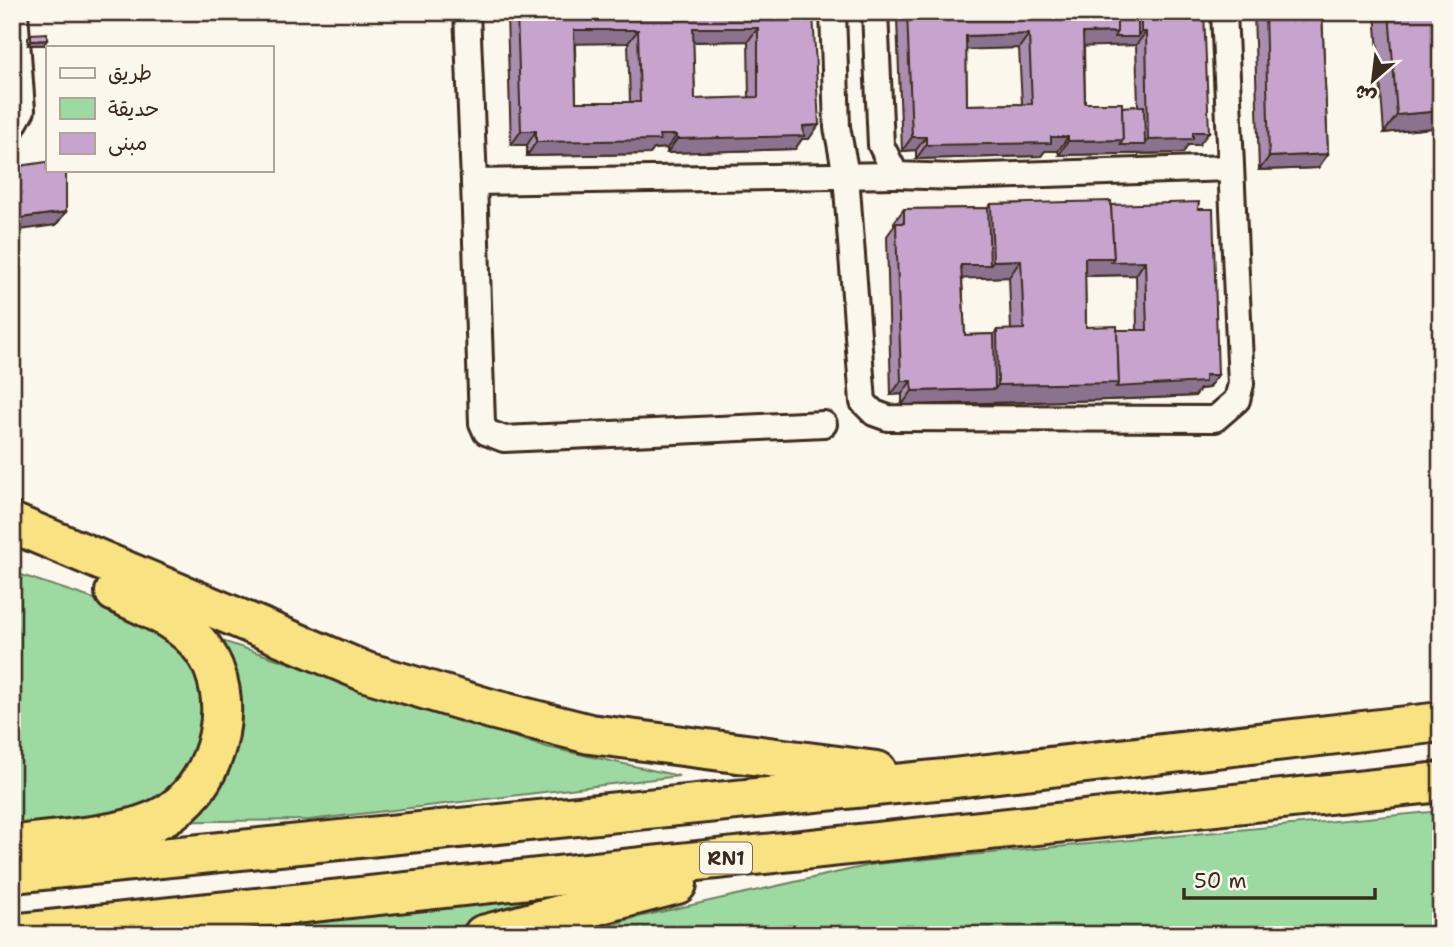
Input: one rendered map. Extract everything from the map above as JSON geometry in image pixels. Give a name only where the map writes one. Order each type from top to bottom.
[{"type":"highway","points":[[12,523],[366,672],[491,709],[590,734],[945,779]]},
{"type":"highway","points":[[12,551],[94,583],[179,625],[204,650],[218,681],[221,702],[221,725],[209,763],[196,789],[172,812],[142,825],[12,846]]},
{"type":"highway","points":[[12,873],[945,779],[1441,722]]},
{"type":"highway","name":"RN1","points":[[12,934],[1441,782]]},
{"type":"highway","points":[[483,935],[653,888],[942,835]]},
{"type":"street","points":[[12,128],[22,110],[15,12]]},
{"type":"street","points":[[467,12],[482,423],[486,432],[504,439],[824,424]]},
{"type":"street","points":[[833,12],[837,127],[846,175],[863,402],[874,413],[888,418],[1215,419],[1237,400],[1241,384],[1224,12]]},
{"type":"street","points":[[875,12],[881,145],[896,175]]},
{"type":"street","points":[[474,182],[846,175],[954,177],[1231,168]]},
{"type":"green space","points":[[12,572],[542,746],[679,776],[309,820],[49,823],[12,827]]},
{"type":"green space","points":[[1441,811],[1441,935],[576,935],[634,918],[875,864]]},
{"type":"green space","points":[[563,888],[500,915],[432,935],[199,935]]},
{"type":"building","points":[[517,12],[813,12],[819,125],[803,126],[804,136],[677,139],[677,135],[659,135],[660,140],[536,142],[536,131],[521,131]],"holes":[[[693,28],[758,28],[758,97],[695,99]],[[574,30],[638,30],[640,102],[576,102]]]},
{"type":"building","points":[[907,12],[1117,12],[1117,32],[1083,33],[1085,103],[1122,103],[1123,140],[1068,141],[1068,137],[1051,137],[1051,143],[926,145],[926,137],[912,137]],"holes":[[[1029,34],[1032,104],[967,105],[966,36]]]},
{"type":"building","points":[[1117,12],[1138,12],[1138,37],[1114,37],[1117,32]]},
{"type":"building","points":[[1141,12],[1204,12],[1209,132],[1193,132],[1193,139],[1148,140],[1146,32],[1141,32]]},
{"type":"building","points":[[1265,12],[1322,12],[1328,154],[1269,157]]},
{"type":"building","points":[[1389,12],[1441,12],[1441,111],[1397,115]]},
{"type":"building","points":[[47,33],[47,40],[31,41],[31,34]]},
{"type":"building","points":[[1144,106],[1145,145],[1120,145],[1123,140],[1122,107]]},
{"type":"building","points":[[46,162],[46,172],[66,172],[66,212],[12,219],[12,167]]},
{"type":"building","points":[[1111,201],[1114,258],[1085,258],[1086,327],[1117,326],[1119,383],[998,385],[997,330],[1024,329],[1021,260],[993,261],[991,204]]},
{"type":"building","points":[[1199,202],[1198,209],[1213,209],[1218,375],[1205,375],[1205,382],[1116,387],[1119,383],[1117,330],[1147,330],[1145,261],[1111,262],[1114,258],[1111,205]]},
{"type":"building","points":[[988,208],[990,265],[961,265],[965,335],[994,334],[995,389],[912,391],[911,381],[901,381],[896,223],[904,223],[904,209]]}]
